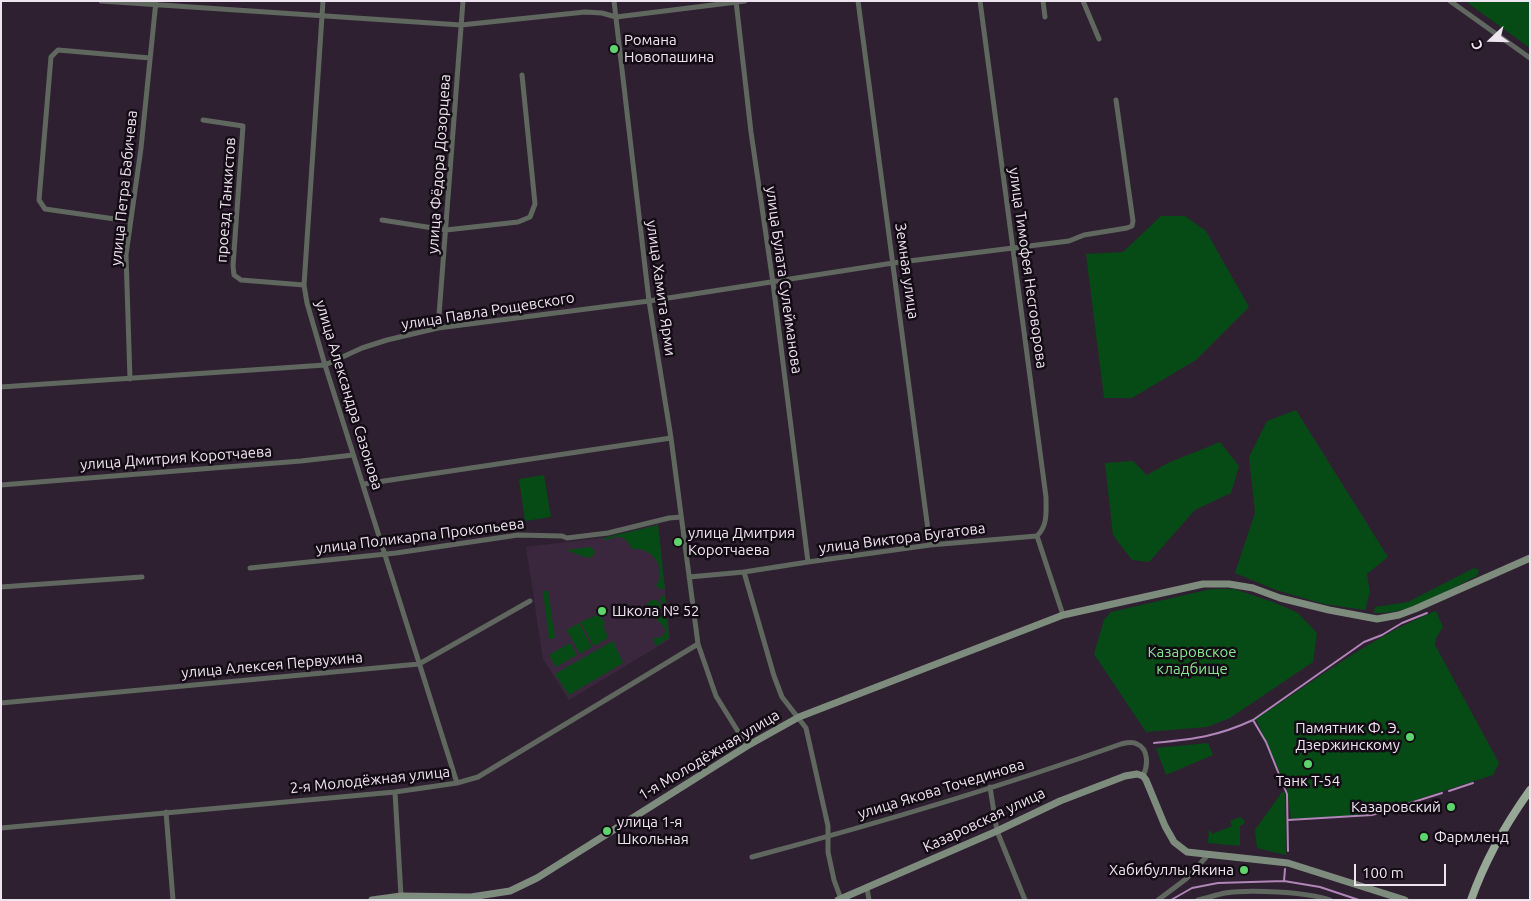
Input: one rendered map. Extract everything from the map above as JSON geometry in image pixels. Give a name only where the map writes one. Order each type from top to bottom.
[{"type":"main road","points":[[1471,900],[1486,861],[1530,790]]},
{"type":"street","points":[[100,1],[156,3],[461,25],[585,12],[602,13],[616,17],[745,1]]},
{"type":"street","name":"улица Александра Сазонова","points":[[323,1],[304,284],[307,304],[458,784]]},
{"type":"street","name":"улица Фёдора Дозорцева","points":[[438,328],[463,1]]},
{"type":"street","name":"улица Хамита Ярми","points":[[614,1],[649,301],[671,438],[689,577]]},
{"type":"street","name":"Земная улица","points":[[858,1],[930,545]]},
{"type":"street","name":"улица Тимофея Несговорова","points":[[980,1],[1046,497],[1047,518],[1037,536]]},
{"type":"street","points":[[1043,1],[1045,17]]},
{"type":"street","points":[[1083,1],[1099,39]]},
{"type":"street","points":[[1450,1],[1530,58]]},
{"type":"street","name":"улица Булата Сулейманова","points":[[736,2],[751,132],[773,283],[808,562]]},
{"type":"street","name":"улица Петра Бабичева","points":[[130,379],[126,255],[129,221],[141,148],[156,3]]},
{"type":"street","points":[[129,221],[45,209],[39,200],[51,57],[58,50],[150,58]]},
{"type":"street","points":[[382,220],[446,230],[518,222],[530,217],[535,204],[522,75]]},
{"type":"street","name":"улица Павла Рощевского","points":[[1,388],[325,365],[362,348],[438,328],[649,301],[893,264],[1068,241],[1084,235],[1127,228],[1132,226],[1133,221],[1116,100]]},
{"type":"street","name":"проезд Танкистов","points":[[203,120],[243,126],[233,266],[234,275],[241,280],[304,284]]},
{"type":"street","points":[[364,484],[671,438]]},
{"type":"street","name":"улица Дмитрия Коротчаева","points":[[1,485],[302,461],[354,455]]},
{"type":"street","name":"улица Поликарпа Прокопьева","points":[[250,568],[385,554],[518,535],[562,536],[567,538],[608,534],[681,517]]},
{"type":"street","points":[[1037,536],[1063,614]]},
{"type":"street","name":"улица Виктора Бугатова","points":[[689,577],[744,572],[930,545],[1037,536]]},
{"type":"street","name":"1-я Молодёжная улица","points":[[372,900],[401,896],[470,897],[510,891],[537,878],[747,746],[799,717],[1063,614],[1203,584],[1229,584],[1253,588],[1280,598],[1329,610],[1377,619],[1415,609],[1530,558]]},
{"type":"street","points":[[744,572],[774,676],[782,697],[806,728],[829,837],[828,852],[840,899]]},
{"type":"street","points":[[1,587],[142,577]]},
{"type":"street","points":[[689,577],[698,644],[716,696],[747,746]]},
{"type":"street","name":"улица Алексея Первухина","points":[[1,703],[419,664],[530,601]]},
{"type":"street","name":"2-я Молодёжная улица","points":[[1,828],[395,792],[458,784],[478,777],[513,757],[698,644]]},
{"type":"street","name":"улица Якова Точединова","points":[[752,857],[829,837],[1120,744],[1137,744],[1143,750],[1147,759],[1147,766],[1143,776]]},
{"type":"street","name":"Казаровская улица","points":[[840,899],[997,831],[1060,801],[1125,776],[1137,774],[1143,776]]},
{"type":"street","points":[[1143,776],[1150,787],[1164,826],[1174,842],[1187,852],[1288,864],[1383,896],[1405,900]]},
{"type":"street","points":[[990,787],[997,831],[1025,900]]},
{"type":"street","points":[[395,792],[401,896]]},
{"type":"street","points":[[166,812],[173,900]]},
{"type":"street","points":[[1158,900],[1186,879],[1208,855]]},
{"type":"street","points":[[867,888],[869,900]]},
{"type":"street","points":[[1198,900],[1209,899],[1224,893],[1261,892],[1298,894],[1330,900]]},
{"type":"shaded area","name":"Школа № 52","points":[[658,524],[670,639],[569,700],[543,659],[526,547],[609,537]]},
{"type":"green space","points":[[1465,1],[1530,1],[1530,48]]},
{"type":"green space","points":[[1161,216],[1185,216],[1206,231],[1249,307],[1196,360],[1132,398],[1104,398],[1086,254],[1123,252]]},
{"type":"green space","points":[[1296,410],[1388,557],[1367,574],[1370,592],[1365,610],[1324,604],[1276,590],[1235,573],[1255,513],[1249,457],[1267,421]]},
{"type":"green space","points":[[1220,442],[1239,466],[1231,493],[1195,510],[1149,562],[1132,560],[1113,535],[1105,463],[1133,461],[1147,475],[1168,463]]},
{"type":"green space","points":[[544,475],[551,517],[525,521],[519,479]]},
{"type":"green space","points":[[658,525],[665,589],[656,586],[660,573],[659,566],[652,555],[640,549],[632,549],[625,539],[614,537],[607,541],[603,538]]},
{"type":"green space","points":[[590,547],[594,550],[594,555],[588,558],[566,550]]},
{"type":"green space","points":[[1474,568],[1479,570],[1477,576],[1427,601],[1388,613],[1374,613],[1375,607],[1408,602]]},
{"type":"green space","name":"Казаровское кладбище","points":[[1211,589],[1234,589],[1273,602],[1298,613],[1317,633],[1313,662],[1230,718],[1207,727],[1146,732],[1094,654],[1104,620],[1111,612]]},
{"type":"green space","points":[[543,591],[548,591],[555,638],[549,639]]},
{"type":"green space","points":[[661,596],[665,596],[669,638],[656,646],[653,639],[663,636],[666,631],[656,618],[660,617],[664,612],[664,604],[660,600]]},
{"type":"green space","points":[[651,600],[657,600],[661,607],[657,614],[651,614],[647,610],[647,604]]},
{"type":"green space","points":[[1436,611],[1443,627],[1436,638],[1435,645],[1499,763],[1493,775],[1369,815],[1291,819],[1287,789],[1256,719],[1343,660],[1388,634]]},
{"type":"green space","points":[[600,614],[605,623],[603,625],[608,638],[594,646],[580,622]]},
{"type":"green space","points":[[579,623],[592,647],[580,654],[567,630]]},
{"type":"green space","points":[[613,641],[623,663],[569,695],[555,674]]},
{"type":"green space","points":[[570,643],[577,655],[556,667],[549,655]]},
{"type":"green space","points":[[1208,743],[1213,755],[1166,775],[1156,748]]},
{"type":"green space","points":[[1282,792],[1285,793],[1286,855],[1257,848],[1255,830]]},
{"type":"green space","points":[[1240,817],[1245,823],[1240,826],[1240,846],[1208,843],[1210,830],[1212,834],[1232,826],[1230,821]]},
{"type":"waterway","points":[[1288,851],[1287,794],[1266,742],[1253,720],[1364,642],[1427,613]]},
{"type":"waterway","points":[[1154,743],[1205,736],[1228,730],[1253,720]]},
{"type":"waterway","points":[[1449,791],[1473,783]]},
{"type":"waterway","points":[[1288,820],[1372,815],[1442,793]]},
{"type":"waterway","points":[[1284,881],[1285,869]]},
{"type":"waterway","points":[[1171,900],[1192,888],[1218,883],[1284,881],[1320,887],[1359,900]]},
{"type":"place","name":"Романа Новопашина","points":[[614,49]]},
{"type":"place","name":"улица Дмитрия Коротчаева","points":[[678,542]]},
{"type":"place","name":"Школа № 52","points":[[602,611]]},
{"type":"place","name":"Памятник Ф. Э. Дзержинскому","points":[[1410,737]]},
{"type":"place","name":"Танк Т-54","points":[[1308,764]]},
{"type":"place","name":"Казаровский","points":[[1451,807]]},
{"type":"place","name":"улица 1-я Школьная","points":[[607,831]]},
{"type":"place","name":"Фармленд","points":[[1424,837]]},
{"type":"place","name":"Хабибуллы Якина","points":[[1244,870]]}]
